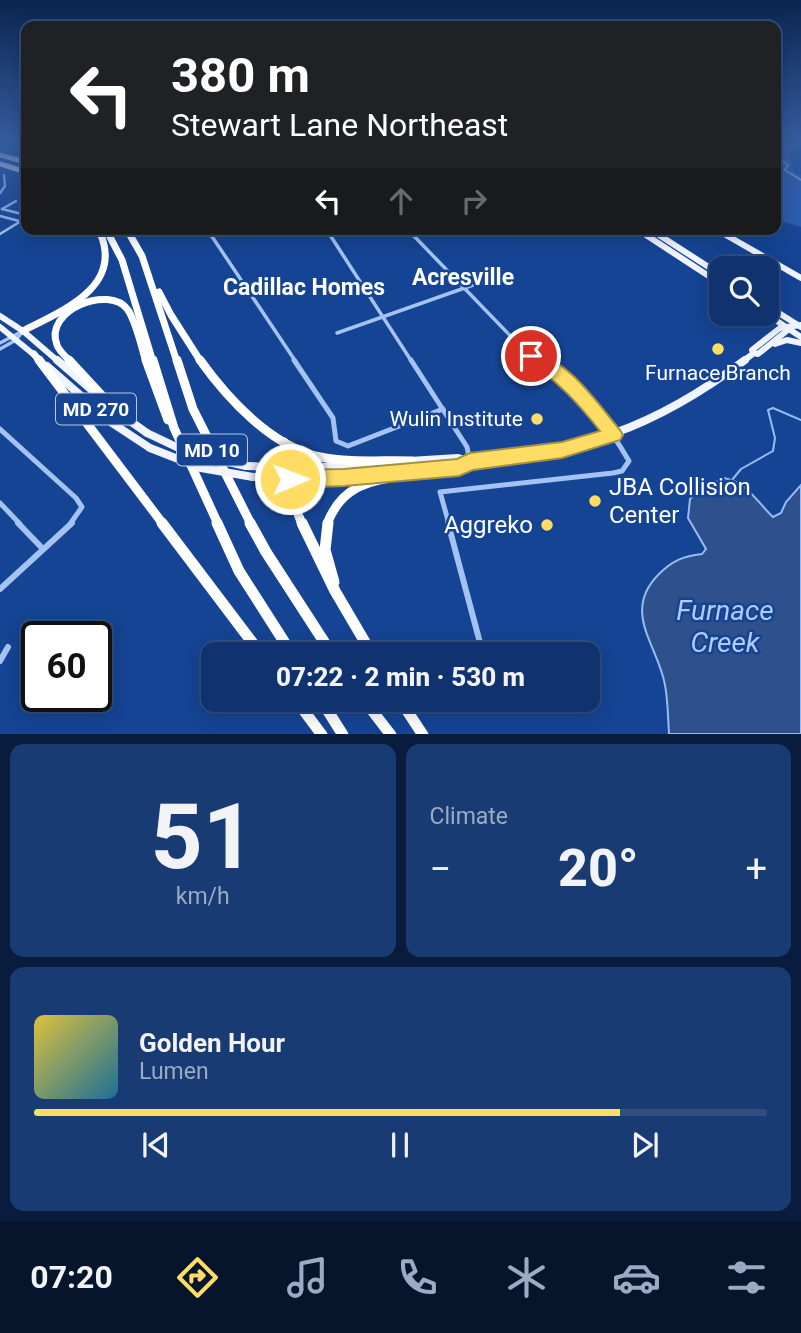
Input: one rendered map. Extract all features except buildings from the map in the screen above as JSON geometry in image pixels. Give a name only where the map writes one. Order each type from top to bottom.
[{"type":"highway","points":[[23,331],[83,295],[103,275],[107,259],[100,235]]},
{"type":"highway","name":"MD 10","points":[[109,235],[122,260],[174,428],[239,571],[284,642]]},
{"type":"highway","name":"MD 10","points":[[131,235],[149,276],[193,410],[217,461],[266,552],[324,642]]},
{"type":"highway","points":[[149,276],[155,281],[172,318],[202,364],[240,406],[284,442],[307,454],[321,457],[412,461]]},
{"type":"highway","points":[[118,413],[57,347],[53,338],[56,323],[65,313],[95,300],[113,300],[127,309],[164,416],[174,428]]},
{"type":"highway","points":[[34,354],[252,642]]},
{"type":"highway","points":[[284,442],[288,454],[284,474],[327,575],[365,642]]},
{"type":"highway","points":[[334,584],[325,552],[325,537],[335,507],[347,494],[365,483],[422,471]]},
{"type":"highway","points":[[305,712],[322,734]]},
{"type":"highway","points":[[329,712],[343,734]]},
{"type":"highway","points":[[374,712],[391,734]]},
{"type":"highway","points":[[408,712],[423,734]]},
{"type":"main road","points":[[646,235],[709,277]]},
{"type":"main road","points":[[659,235],[709,267]]},
{"type":"main road","points":[[726,235],[801,278]]},
{"type":"main road","points":[[779,313],[801,326]]},
{"type":"main road","name":"MD 270","points":[[0,316],[23,331],[118,413],[147,433],[189,453],[284,474],[344,478],[459,468],[470,462],[549,452],[614,435],[685,402],[754,353],[758,354],[789,329]]},
{"type":"main road","points":[[779,322],[801,337]]},
{"type":"main road","name":"MD 270","points":[[754,353],[752,349],[780,328],[801,326]]},
{"type":"main road","name":"MD 270","points":[[0,327],[112,423],[150,448],[201,468],[253,477],[412,461],[458,458],[470,462]]},
{"type":"main road","points":[[765,349],[787,340],[801,342]]},
{"type":"street","points":[[0,193],[5,186],[4,175]]},
{"type":"street","points":[[1,210],[16,201]]},
{"type":"street","points":[[1,210],[21,216]]},
{"type":"street","points":[[0,216],[20,222]]},
{"type":"street","points":[[0,234],[20,222]]},
{"type":"street","points":[[211,235],[333,418],[335,441],[348,446],[443,409]]},
{"type":"street","points":[[330,235],[467,447],[470,462]]},
{"type":"street","points":[[413,235],[531,356],[576,388],[614,435],[629,461],[622,471],[440,492],[480,642]]},
{"type":"street","points":[[337,333],[490,279]]},
{"type":"street","points":[[0,349],[23,331]]},
{"type":"street","points":[[0,343],[14,338]]},
{"type":"street","points":[[0,429],[76,498],[82,507],[74,521],[0,589]]},
{"type":"street","points":[[1,507],[43,549]]},
{"type":"street","points":[[0,660],[8,647]]},
{"type":"shaded area","points":[[781,174],[801,175],[801,227],[781,221]]},
{"type":"water","name":"Furnace Creek","points":[[724,478],[746,488],[773,517],[781,513],[786,502],[801,485],[801,734],[669,734],[665,685],[645,629],[643,602],[648,588],[664,569],[678,560],[702,554],[706,549],[688,518],[690,499],[698,491]]},
{"type":"waterway","points":[[792,174],[801,180]]},
{"type":"waterway","points":[[732,480],[741,469],[773,451],[775,438],[768,410],[773,408],[801,420]]},
{"type":"place","name":"Furnace Branch","points":[[718,349]]},
{"type":"place","name":"Wulin Institute","points":[[537,419]]},
{"type":"place","name":"JBA Collision Center","points":[[595,501]]},
{"type":"place","name":"Aggreko","points":[[547,525]]},
{"type":"district","name":"Acresville","points":[[463,277]]},
{"type":"district","name":"Cadillac Homes","points":[[304,287]]},
{"type":"route","points":[[290,479],[344,478],[459,468],[470,462],[562,450],[614,435],[576,388],[531,356]]}]
